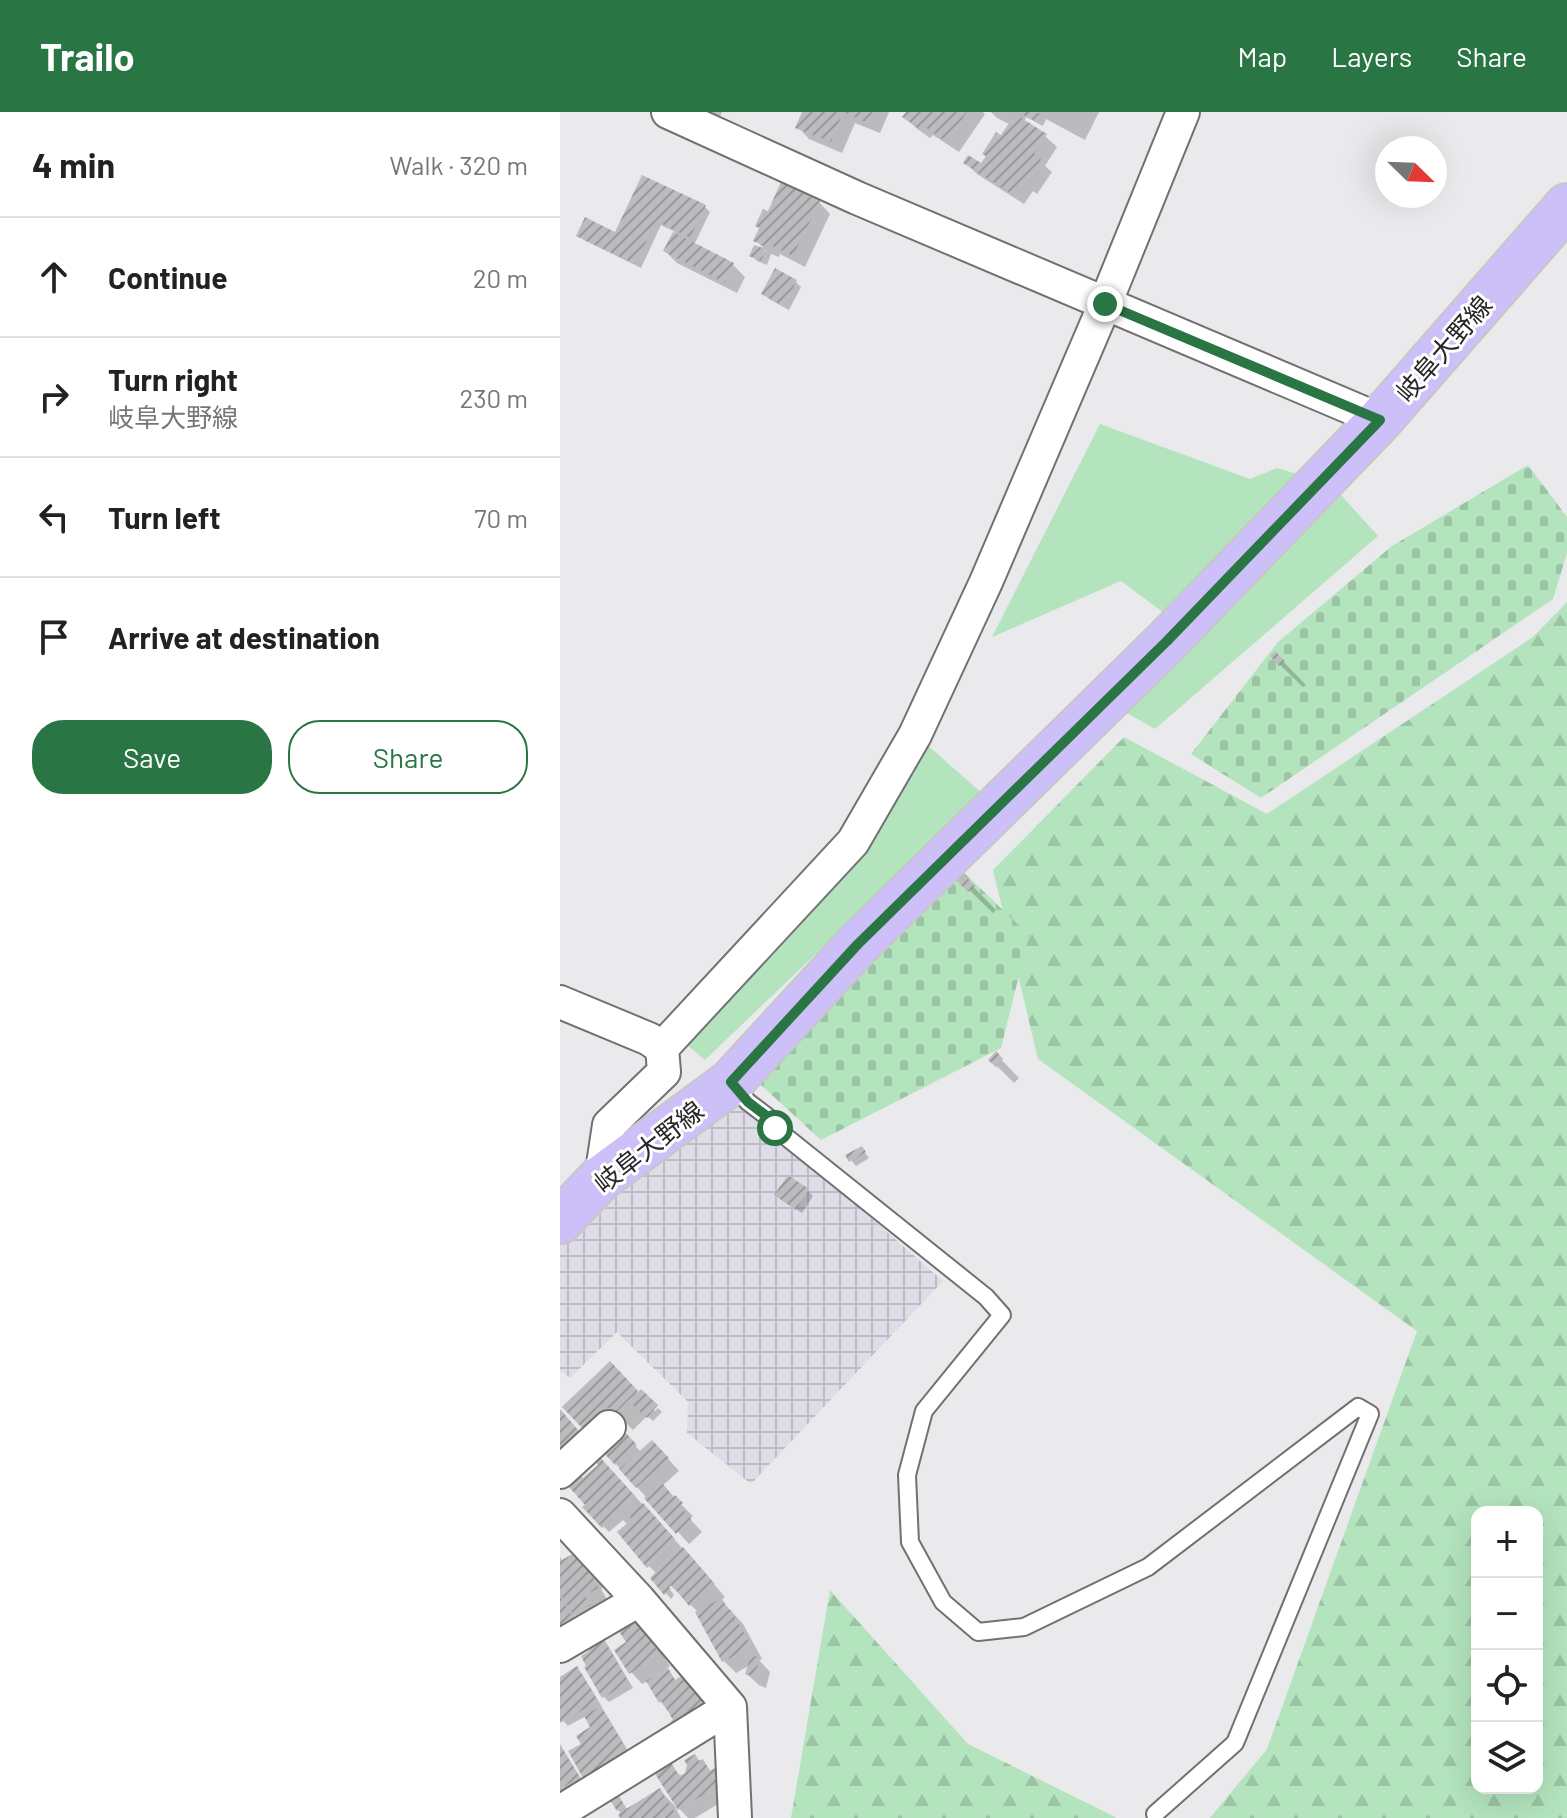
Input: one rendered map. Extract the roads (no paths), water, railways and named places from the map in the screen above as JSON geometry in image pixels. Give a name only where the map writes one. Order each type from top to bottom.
[{"type":"main road","name":"岐阜大野線","points":[[560,1221],[601,1178],[731,1082],[858,944],[1167,641],[1380,420],[1567,206]]},
{"type":"street","points":[[668,112],[857,198],[1380,420]]},
{"type":"street","points":[[601,1178],[609,1125],[664,1072],[662,1048],[853,842],[915,735],[962,636],[1105,304],[1183,112]]},
{"type":"street","points":[[560,1002],[649,1039],[662,1048]]},
{"type":"street","points":[[560,1472],[609,1427]]},
{"type":"street","points":[[560,1515],[639,1600],[730,1707],[735,1818]]},
{"type":"street","points":[[560,1646],[639,1600]]},
{"type":"street","points":[[560,1812],[730,1707]]},
{"type":"lane","points":[[731,1082],[748,1102],[773,1121],[775,1128],[986,1297],[1002,1315],[924,1411],[907,1475],[910,1542],[943,1602],[978,1632],[1024,1627],[1148,1567],[1358,1407],[1370,1414],[1235,1743],[1155,1814]]}]
